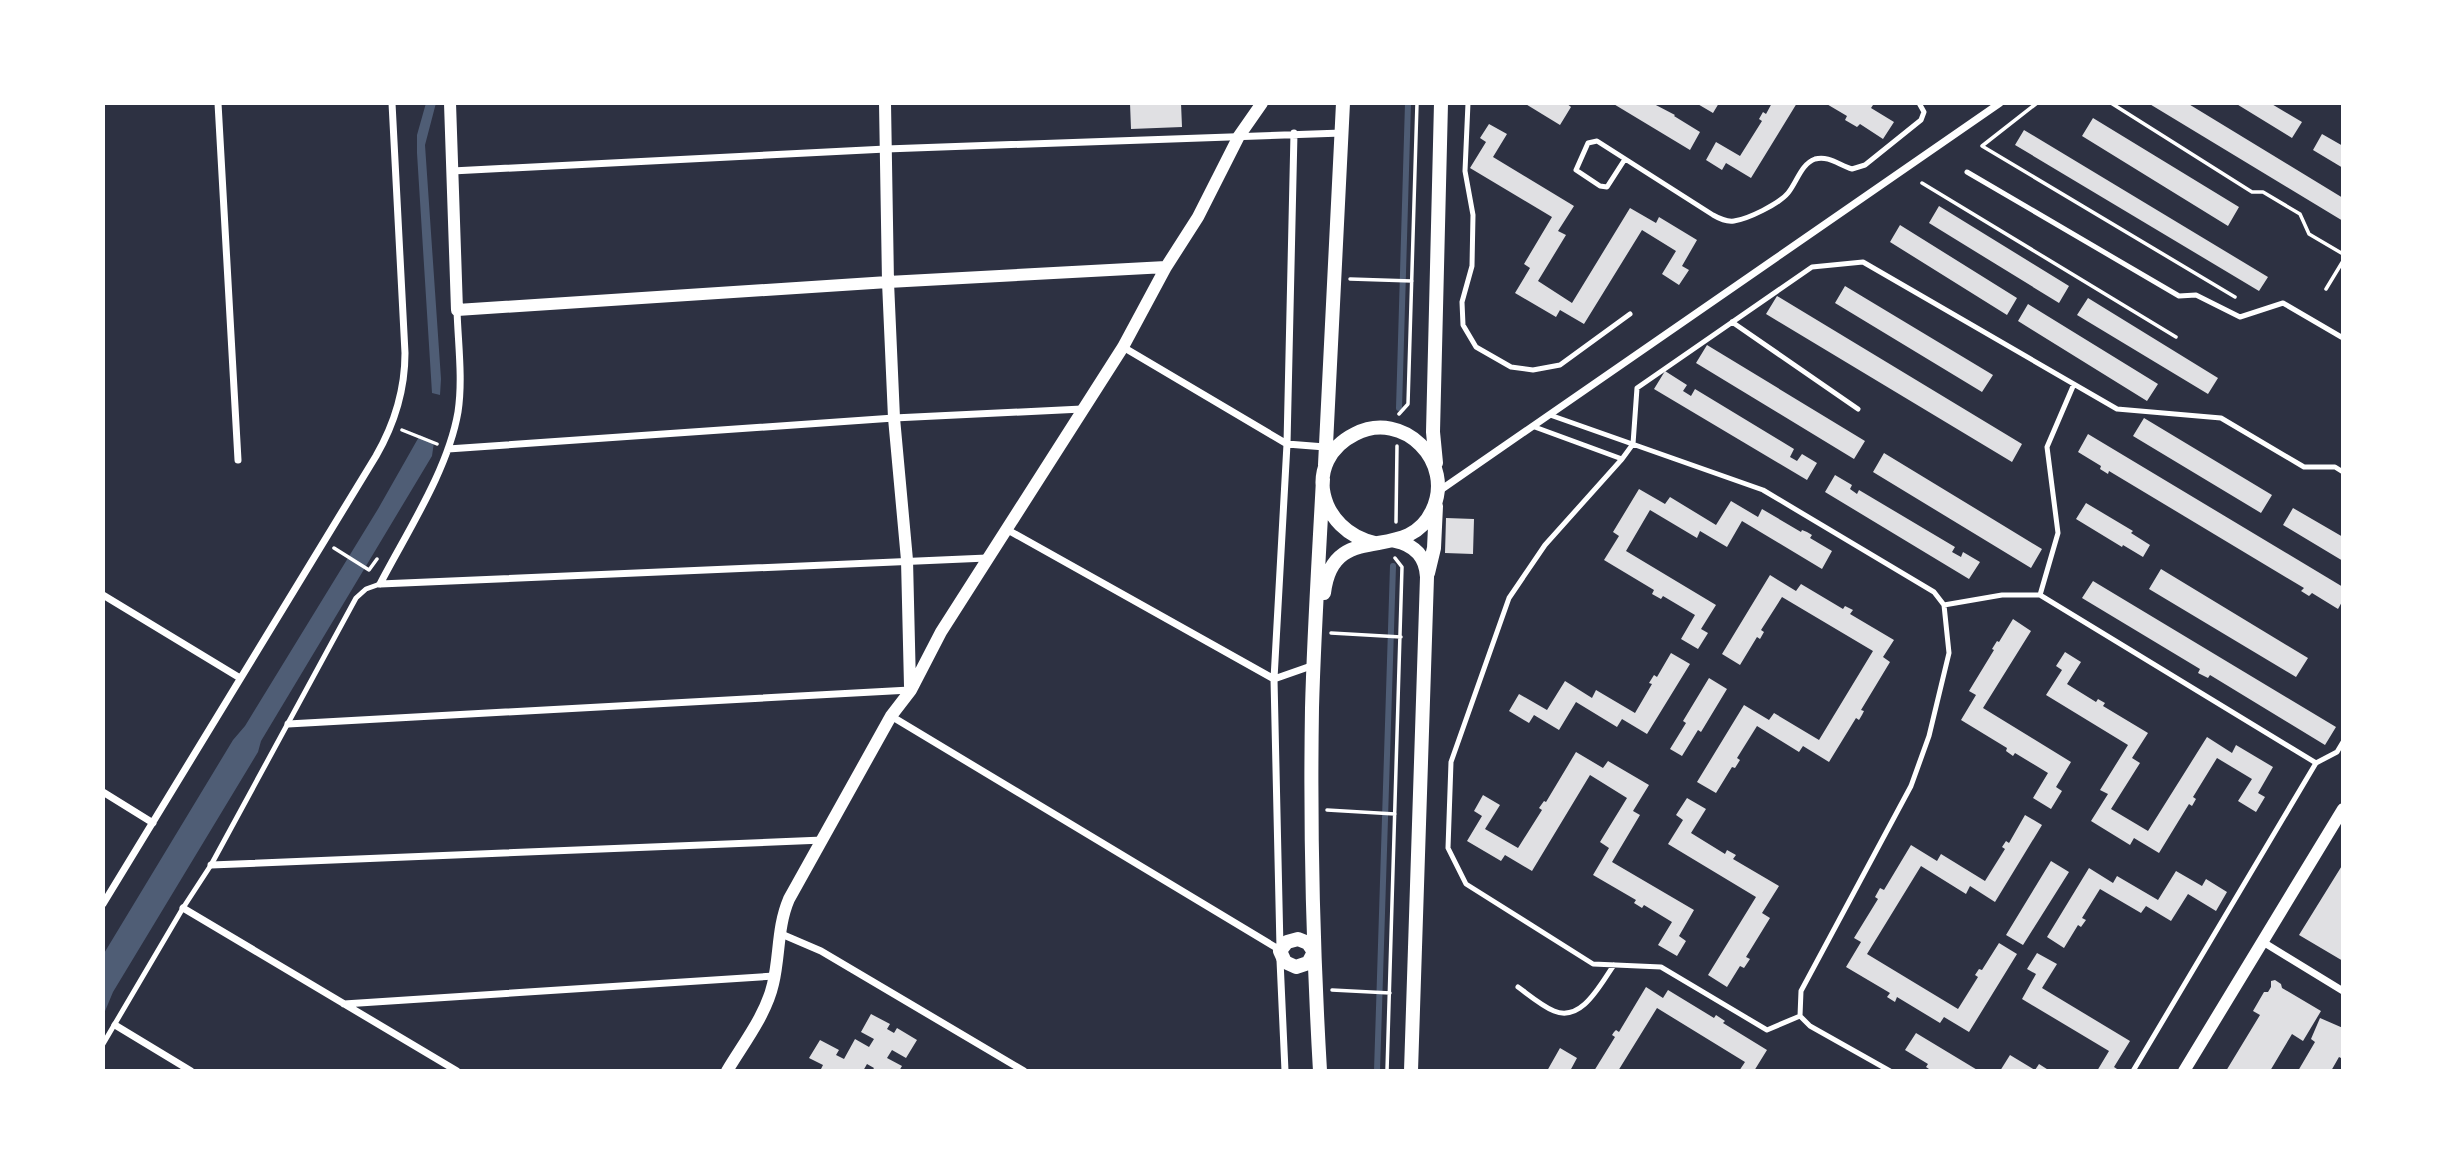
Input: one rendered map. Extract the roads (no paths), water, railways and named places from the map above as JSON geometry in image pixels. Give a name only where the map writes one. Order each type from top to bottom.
[{"type":"main road","points":[[1297,936],[1312,810],[1315,632],[1343,103]]},
{"type":"main road","points":[[1427,578],[1434,548],[1437,496],[1433,432],[1441,103]]},
{"type":"main road","points":[[1375,542],[1356,537],[1339,526],[1328,509],[1324,474],[1332,453],[1353,434],[1370,428],[1398,430],[1423,446],[1437,471]]},
{"type":"main road","points":[[1395,541],[1413,533],[1428,519],[1437,496]]},
{"type":"main road","points":[[1315,632],[1325,583],[1333,566],[1346,552],[1375,542],[1395,541],[1409,545],[1421,555],[1425,562],[1427,578],[1411,1071]]},
{"type":"main road","points":[[1297,936],[1287,942],[1280,951],[1281,957],[1297,969],[1315,989],[1320,1071]]},
{"type":"main road","points":[[1297,936],[1314,952],[1308,963],[1297,969]]},
{"type":"street","points":[[219,103],[238,460]]},
{"type":"street","points":[[103,904],[385,441],[400,400],[405,353],[392,103]]},
{"type":"street","points":[[450,103],[460,392],[444,447],[380,584],[988,558]]},
{"type":"street","points":[[885,103],[888,282],[894,418],[906,560],[911,690]]},
{"type":"street","points":[[727,1071],[766,1005],[774,976],[779,933],[789,899],[891,716],[911,690],[941,632],[1123,347],[1166,267],[1198,217],[1240,136],[1262,103]]},
{"type":"street","points":[[1437,496],[1532,426],[2000,103]]},
{"type":"street","points":[[1294,133],[1287,444],[1274,679],[1297,936]]},
{"type":"street","points":[[451,172],[886,149],[1342,133]]},
{"type":"street","points":[[457,310],[1166,267]]},
{"type":"street","points":[[1123,347],[1287,444],[1325,447]]},
{"type":"street","points":[[444,447],[894,418],[1082,410]]},
{"type":"street","points":[[1006,529],[1274,679],[1314,665]]},
{"type":"street","points":[[103,595],[240,678]]},
{"type":"street","points":[[288,724],[911,690]]},
{"type":"street","points":[[891,716],[1280,951]]},
{"type":"street","points":[[103,792],[153,823]]},
{"type":"street","points":[[2184,1071],[2343,809]]},
{"type":"street","points":[[211,865],[823,840]]},
{"type":"street","points":[[183,908],[457,1071]]},
{"type":"street","points":[[779,933],[821,951],[1024,1071]]},
{"type":"street","points":[[2263,942],[2343,990]]},
{"type":"street","points":[[1285,1071],[1297,969]]},
{"type":"street","points":[[344,1004],[774,976]]},
{"type":"street","points":[[115,1025],[191,1071]]},
{"type":"lane","points":[[1468,103],[1465,171],[1473,215],[1472,266],[1461,314],[1471,341],[1500,363],[1533,370],[1547,369],[1560,365],[1630,314]]},
{"type":"lane","points":[[1625,159],[1607,187],[1600,186],[1576,170],[1588,143],[1597,141],[1713,215],[1721,219],[1738,220],[1778,202],[1787,194],[1806,164],[1814,159],[1827,158],[1852,169],[1865,165],[1921,120],[1924,112],[1919,103]]},
{"type":"lane","points":[[1967,172],[2179,296],[2196,295],[2240,317],[2283,303],[2343,338]]},
{"type":"lane","points":[[1800,1016],[1767,1030],[1661,967],[1593,964],[1466,884],[1448,848],[1451,762],[1509,598],[1545,545],[1633,444],[1637,388],[1812,267],[1863,262],[2117,410],[2221,418],[2304,467],[2335,467],[2343,472]]},
{"type":"lane","points":[[1732,322],[1858,409]]},
{"type":"lane","points":[[2039,595],[2058,533],[2047,447],[2074,384]]},
{"type":"lane","points":[[1550,415],[1763,490],[1934,592],[1944,605],[1949,653],[1929,736],[1911,786],[1801,991],[1800,1016]]},
{"type":"lane","points":[[1532,426],[1622,459]]},
{"type":"lane","points":[[103,1044],[211,865],[356,598],[366,589],[380,584]]},
{"type":"lane","points":[[1944,605],[2002,595],[2039,595],[2316,763]]},
{"type":"lane","points":[[2133,1071],[2316,763],[2337,752],[2343,742]]},
{"type":"lane","points":[[1518,987],[1555,1012],[1569,1014],[1582,1008],[1614,965]]},
{"type":"lane","points":[[1800,1016],[1811,1026],[1890,1071]]},
{"type":"water","points":[[426,103],[436,103],[425,145],[440,395],[432,393],[417,153],[417,135]]},
{"type":"water","points":[[420,435],[434,442],[432,456],[113,992],[103,1016],[103,955],[233,740],[245,726],[378,509]]},
{"type":"waterway","points":[[1399,408],[1408,103]]},
{"type":"waterway","points":[[1377,1071],[1393,566]]}]
